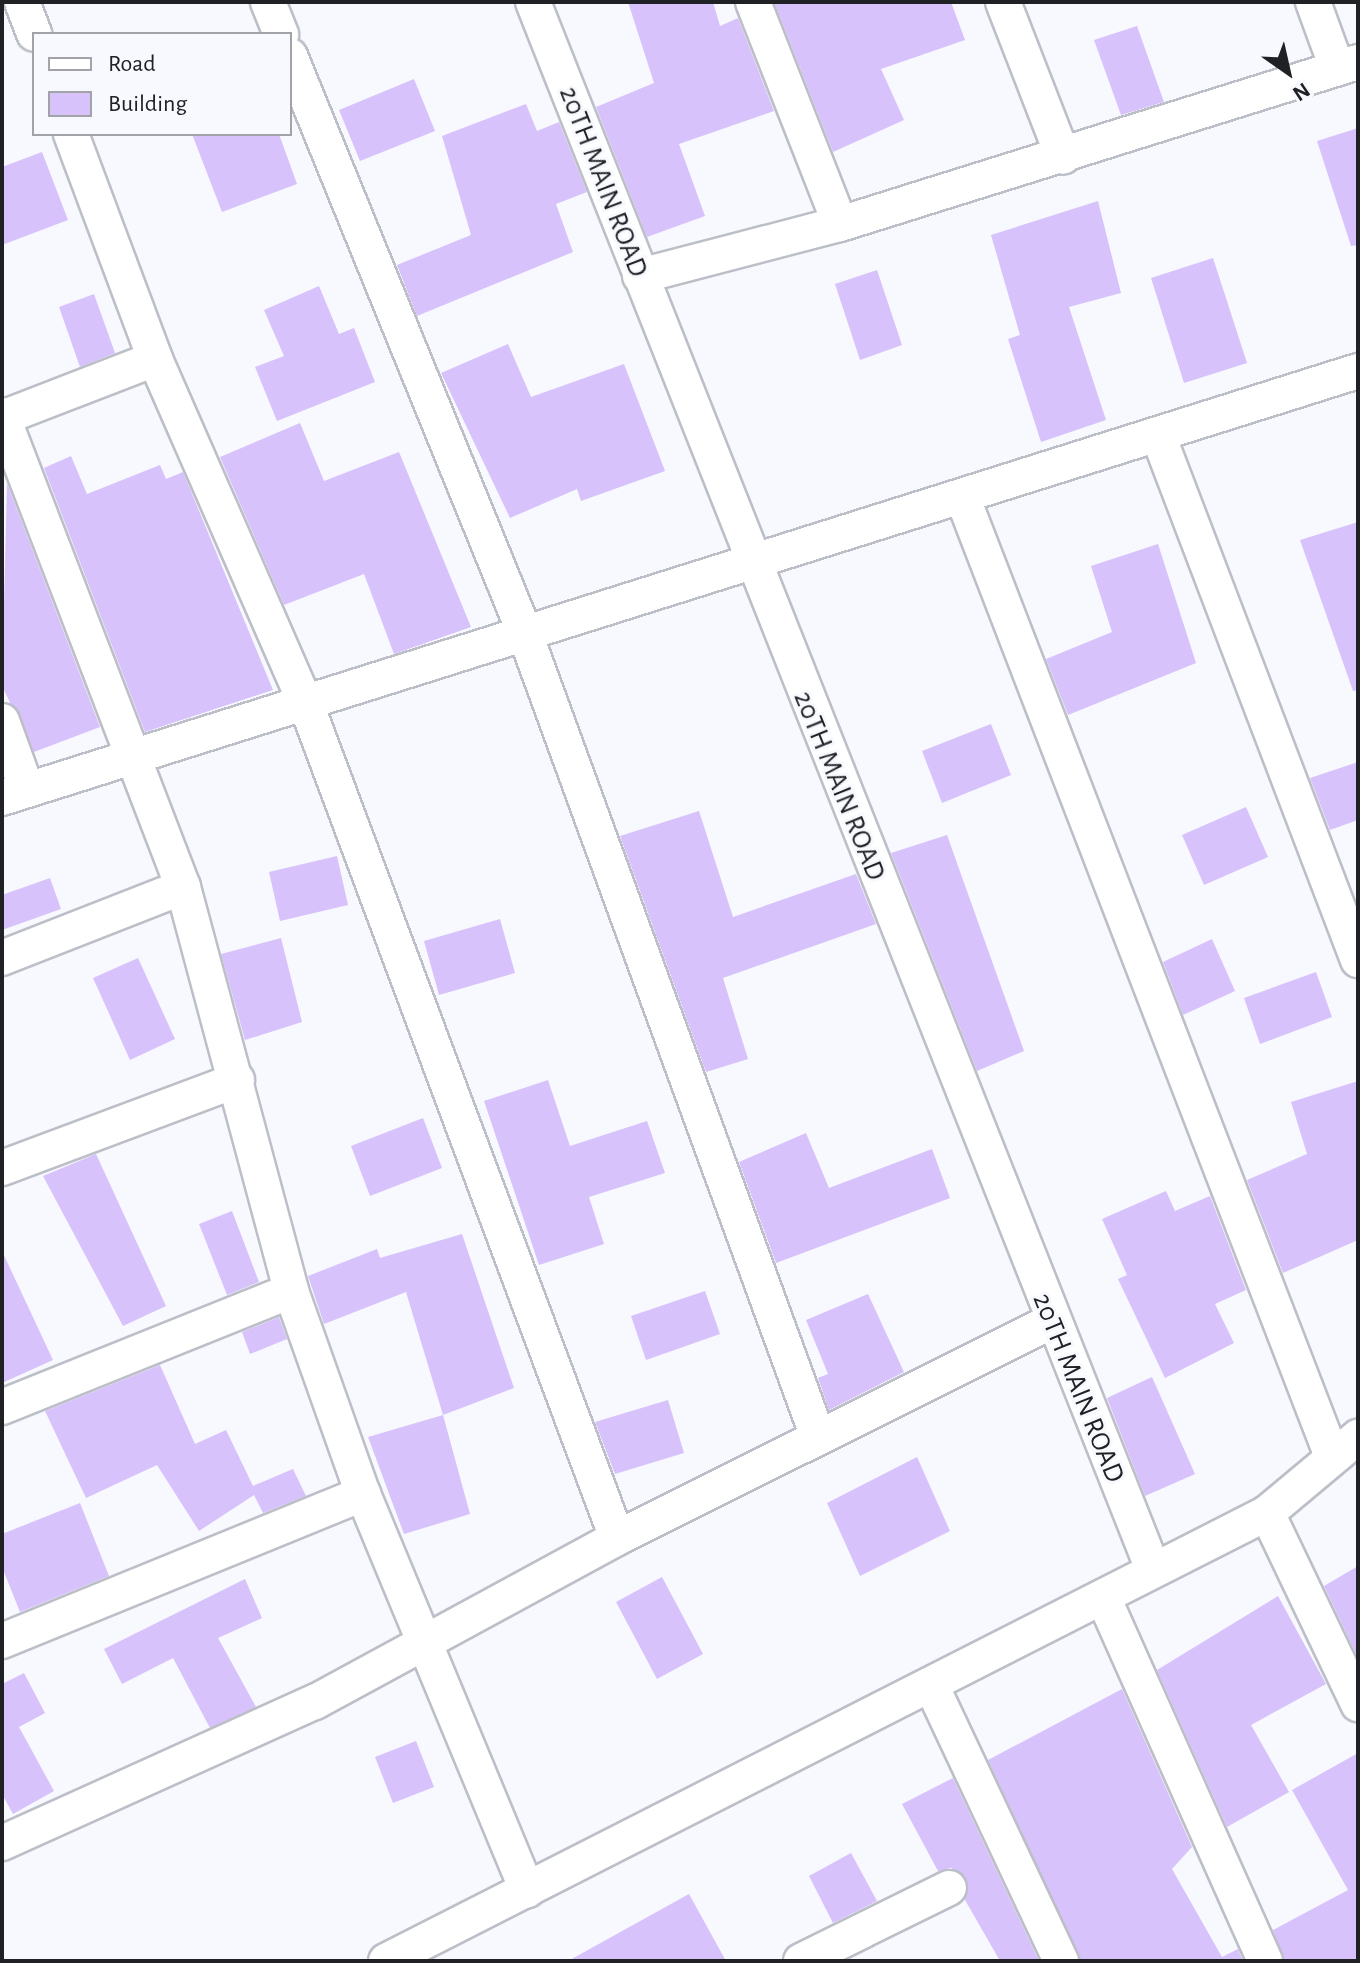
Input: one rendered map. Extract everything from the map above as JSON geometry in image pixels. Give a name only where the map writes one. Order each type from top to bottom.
[{"type":"street","points":[[22,2],[33,32]]},
{"type":"street","points":[[268,2],[280,32]]},
{"type":"street","name":"20TH MAIN ROAD","points":[[533,2],[750,563],[1050,1322],[1152,1567]]},
{"type":"street","points":[[753,2],[840,224]]},
{"type":"street","points":[[1003,2],[1063,157]]},
{"type":"street","points":[[640,276],[840,224],[1063,157],[1347,65],[1313,2]]},
{"type":"street","points":[[292,61],[524,631],[818,1437]]},
{"type":"street","points":[[72,136],[155,359],[306,704],[617,1538]]},
{"type":"street","points":[[155,359],[2,417],[183,887],[291,1291],[363,1494],[421,1644],[527,1890]]},
{"type":"street","points":[[2,721],[15,794],[306,704],[524,631],[1358,371]]},
{"type":"street","points":[[1158,435],[1358,960]]},
{"type":"street","points":[[386,1961],[933,1689],[1152,1567],[1267,1513],[1345,1446],[962,496]]},
{"type":"street","points":[[2,958],[183,887]]},
{"type":"street","points":[[2,1168],[237,1080]]},
{"type":"street","points":[[2,1407],[291,1291]]},
{"type":"street","points":[[2,1843],[315,1702],[617,1538],[1050,1322]]},
{"type":"street","points":[[2,1641],[363,1494]]},
{"type":"street","points":[[1267,1513],[1358,1704]]},
{"type":"street","points":[[1103,1597],[1265,1961]]},
{"type":"street","points":[[933,1689],[1061,1961]]},
{"type":"street","points":[[801,1961],[846,1951],[949,1888]]},
{"type":"building","points":[[628,2],[713,2],[720,26],[738,18],[774,111],[679,144],[705,216],[647,237],[596,107],[654,83]]},
{"type":"building","points":[[774,2],[951,2],[965,40],[881,69],[904,120],[833,152]]},
{"type":"building","points":[[1137,26],[1164,102],[1121,115],[1094,40]]},
{"type":"building","points":[[414,79],[435,131],[360,161],[339,110]]},
{"type":"building","points":[[526,104],[537,131],[559,122],[587,192],[556,204],[573,252],[417,316],[397,265],[471,235],[442,136]]},
{"type":"building","points":[[1358,128],[1358,245],[1351,246],[1317,141]]},
{"type":"building","points":[[193,136],[280,136],[297,184],[222,212]]},
{"type":"building","points":[[42,152],[68,220],[2,245],[2,167]]},
{"type":"building","points":[[1098,201],[1121,293],[1069,307],[1106,420],[1041,442],[1008,339],[1020,335],[991,235]]},
{"type":"building","points":[[1213,258],[1247,363],[1184,383],[1151,278]]},
{"type":"building","points":[[877,270],[902,345],[860,360],[835,284]]},
{"type":"building","points":[[319,286],[339,334],[354,328],[375,382],[277,421],[255,367],[284,356],[264,310]]},
{"type":"building","points":[[94,294],[115,353],[80,367],[59,307]]},
{"type":"building","points":[[508,344],[531,397],[624,364],[665,471],[581,501],[577,489],[510,518],[441,373]]},
{"type":"building","points":[[300,423],[324,481],[399,452],[471,627],[394,654],[364,574],[284,605],[220,457]]},
{"type":"building","points":[[71,456],[87,494],[160,465],[166,479],[183,472],[273,690],[145,732],[44,468]]},
{"type":"building","points":[[7,483],[100,727],[34,752],[2,686]]},
{"type":"building","points":[[1358,522],[1358,690],[1353,691],[1300,540]]},
{"type":"building","points":[[1158,544],[1196,663],[1068,715],[1046,659],[1112,632],[1091,566]]},
{"type":"building","points":[[991,724],[1011,775],[942,803],[922,751]]},
{"type":"building","points":[[1358,762],[1358,820],[1330,830],[1310,778]]},
{"type":"building","points":[[1246,807],[1268,857],[1204,885],[1182,835]]},
{"type":"building","points":[[699,811],[733,917],[856,874],[876,924],[723,978],[748,1059],[706,1072],[620,836]]},
{"type":"building","points":[[947,835],[1024,1051],[977,1071],[891,853]]},
{"type":"building","points":[[337,856],[348,905],[280,921],[269,872]]},
{"type":"building","points":[[50,878],[61,909],[2,930],[2,895]]},
{"type":"building","points":[[500,919],[515,973],[439,995],[424,941]]},
{"type":"building","points":[[281,938],[302,1022],[245,1040],[221,954]]},
{"type":"building","points":[[1212,939],[1235,991],[1183,1015],[1163,962]]},
{"type":"building","points":[[138,958],[175,1039],[130,1060],[93,978]]},
{"type":"building","points":[[1316,972],[1332,1017],[1260,1044],[1244,998]]},
{"type":"building","points":[[548,1080],[570,1146],[647,1121],[665,1173],[589,1197],[604,1244],[539,1265],[484,1101]]},
{"type":"building","points":[[1358,1081],[1358,1240],[1283,1273],[1247,1180],[1307,1154],[1291,1102]]},
{"type":"building","points":[[423,1118],[442,1168],[370,1196],[351,1146]]},
{"type":"building","points":[[806,1133],[829,1188],[932,1149],[950,1198],[776,1263],[739,1162]]},
{"type":"building","points":[[96,1154],[166,1306],[123,1326],[43,1176]]},
{"type":"building","points":[[1166,1191],[1175,1211],[1210,1196],[1246,1290],[1215,1304],[1234,1343],[1165,1378],[1118,1279],[1127,1275],[1102,1219]]},
{"type":"building","points":[[232,1211],[259,1282],[227,1295],[199,1224]]},
{"type":"building","points":[[462,1234],[514,1388],[443,1415],[406,1292],[324,1324],[308,1276],[377,1249],[380,1258]]},
{"type":"building","points":[[2,1251],[53,1360],[2,1383]]},
{"type":"building","points":[[705,1291],[720,1334],[646,1360],[631,1316]]},
{"type":"building","points":[[868,1294],[904,1372],[829,1410],[818,1378],[828,1374],[806,1320]]},
{"type":"building","points":[[279,1317],[287,1339],[250,1354],[242,1332]]},
{"type":"building","points":[[160,1365],[195,1444],[226,1430],[253,1486],[293,1469],[306,1496],[263,1513],[254,1495],[199,1531],[157,1465],[86,1498],[45,1411]]},
{"type":"building","points":[[1152,1377],[1195,1474],[1145,1496],[1107,1398]]},
{"type":"building","points":[[668,1400],[684,1453],[615,1474],[595,1422]]},
{"type":"building","points":[[443,1415],[470,1514],[404,1534],[368,1437]]},
{"type":"building","points":[[917,1457],[950,1531],[860,1576],[827,1503]]},
{"type":"building","points":[[80,1503],[109,1576],[20,1612],[2,1567],[2,1534]]},
{"type":"building","points":[[1358,1566],[1358,1658],[1324,1586]]},
{"type":"building","points":[[662,1577],[703,1654],[657,1679],[616,1602]]},
{"type":"building","points":[[245,1579],[262,1618],[218,1638],[256,1707],[210,1728],[173,1658],[122,1684],[104,1649]]},
{"type":"building","points":[[1278,1596],[1326,1684],[1251,1725],[1289,1792],[1227,1827],[1157,1670]]},
{"type":"building","points":[[24,1673],[45,1713],[19,1727],[54,1791],[13,1814],[2,1794],[2,1684]]},
{"type":"building","points":[[1122,1689],[1192,1847],[1172,1869],[1222,1957],[1238,1949],[1243,1961],[1081,1961],[988,1760]]},
{"type":"building","points":[[416,1741],[434,1787],[393,1803],[375,1757]]},
{"type":"building","points":[[1358,1753],[1358,1961],[1285,1961],[1273,1930],[1348,1890],[1292,1790]]},
{"type":"building","points":[[953,1778],[1039,1961],[1000,1961],[965,1900],[966,1878],[951,1868],[938,1871],[902,1804]]},
{"type":"building","points":[[851,1853],[877,1901],[833,1923],[809,1876]]},
{"type":"building","points":[[689,1894],[726,1961],[568,1961]]}]
